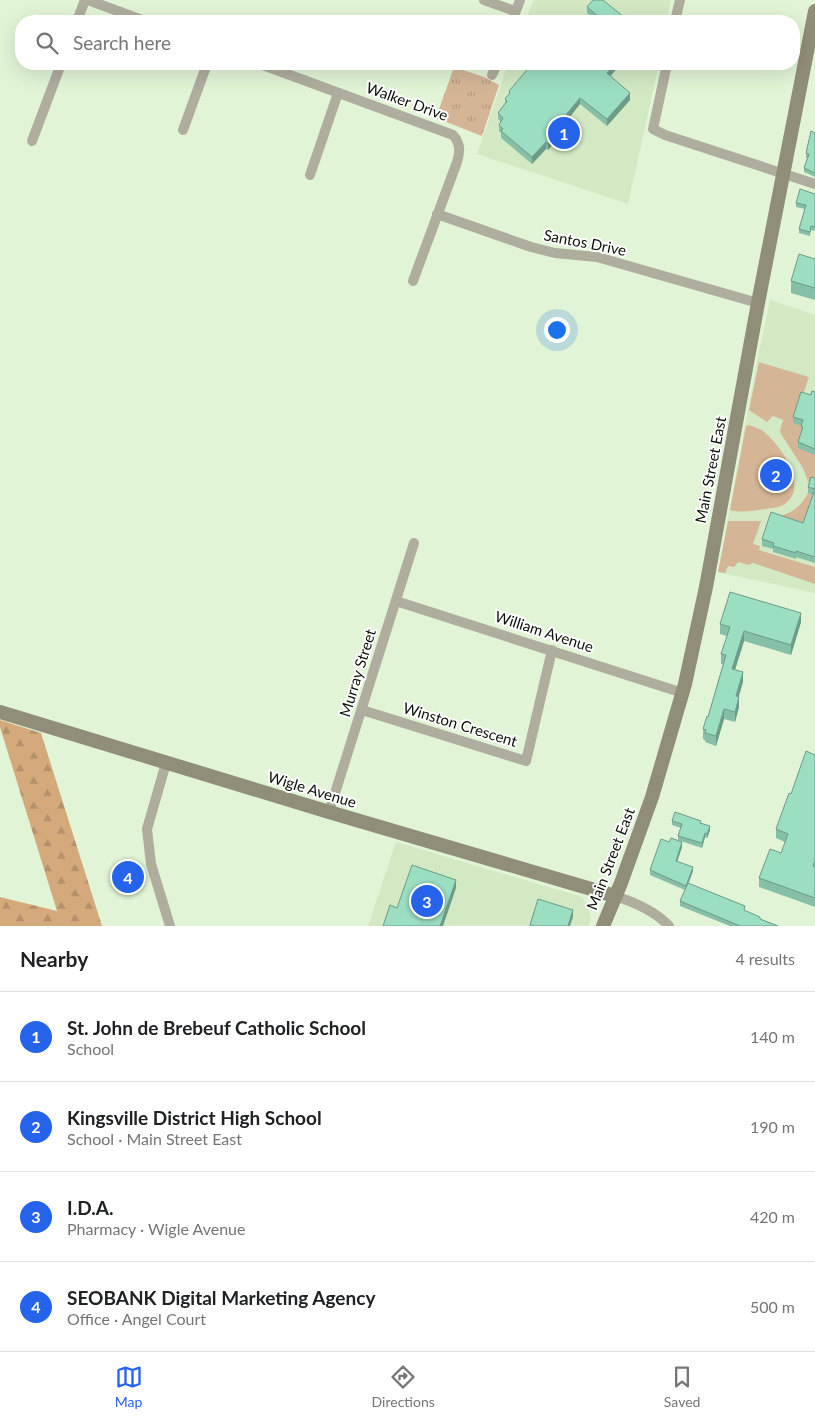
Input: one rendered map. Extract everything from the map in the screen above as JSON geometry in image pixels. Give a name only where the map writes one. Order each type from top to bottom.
[{"type":"main road","name":"Main Street East","points":[[603,926],[652,797],[683,693],[706,587],[758,303],[815,11]]},
{"type":"main road","name":"Wigle Avenue","points":[[0,712],[329,812],[615,896]]},
{"type":"street","points":[[80,15],[86,0],[128,15]]},
{"type":"street","points":[[484,0],[515,11]]},
{"type":"street","points":[[514,15],[520,0]]},
{"type":"street","points":[[676,15],[680,0]]},
{"type":"street","points":[[32,141],[59,70]]},
{"type":"street","points":[[183,130],[205,70]]},
{"type":"street","name":"Walker Drive","points":[[276,70],[454,135],[458,140],[460,153],[413,281]]},
{"type":"street","points":[[492,75],[494,70]]},
{"type":"street","points":[[665,70],[653,129],[665,135],[815,184]]},
{"type":"street","points":[[310,175],[338,94]]},
{"type":"street","name":"Santos Drive","points":[[437,214],[531,248],[596,258],[758,303]]},
{"type":"street","name":"Murray Street","points":[[329,812],[414,543]]},
{"type":"street","name":"William Avenue","points":[[396,601],[683,693]]},
{"type":"street","name":"Winston Crescent","points":[[362,710],[526,761],[552,650]]},
{"type":"street","points":[[166,763],[147,829],[151,864],[170,926]]},
{"type":"street","points":[[615,896],[642,907],[669,926]]},
{"type":"shaded area","points":[[534,0],[671,0],[668,15],[528,15]]},
{"type":"shaded area","points":[[506,70],[658,70],[628,204],[477,154]]},
{"type":"shaded area","points":[[770,300],[815,315],[815,593],[718,572]]},
{"type":"shaded area","points":[[396,842],[579,896],[583,898],[589,908],[591,918],[589,926],[368,926]]},
{"type":"green space","points":[[453,70],[463,70],[484,77],[499,85],[482,136],[436,118]]},
{"type":"green space","points":[[759,362],[809,377],[793,423],[803,426],[815,454],[815,485],[809,484],[803,468],[781,434],[780,430],[783,420],[773,416],[767,422],[749,410]]},
{"type":"green space","points":[[749,425],[763,431],[777,445],[790,466],[794,486],[792,496],[781,506],[743,512],[734,511],[730,510],[746,426]]},
{"type":"green space","points":[[808,493],[815,495],[803,530],[771,519],[793,511],[801,504]]},
{"type":"green space","points":[[728,521],[761,521],[753,544],[760,546],[759,550],[815,567],[815,584],[753,563],[749,565],[738,562],[734,567],[728,566],[725,573],[718,572]]},
{"type":"green space","points":[[0,720],[41,733],[102,926],[0,926],[0,897],[57,911],[0,727]]},
{"type":"building","points":[[593,0],[603,0],[621,15],[597,15],[587,7]]},
{"type":"building","points":[[527,70],[610,70],[607,73],[630,93],[607,119],[580,98],[555,128],[558,130],[548,144],[546,142],[532,157],[501,131],[503,129],[499,125],[503,118],[498,113],[507,101],[505,99],[510,93],[509,91]]},
{"type":"building","points":[[811,131],[815,133],[815,173],[804,168],[809,154],[806,153]]},
{"type":"building","points":[[800,189],[815,194],[815,227],[811,226],[810,232],[799,229],[806,205],[796,203]]},
{"type":"building","points":[[799,254],[815,259],[815,288],[791,281]]},
{"type":"building","points":[[812,391],[815,392],[815,449],[798,442],[803,427],[801,426],[803,420],[793,417],[801,392],[811,395]]},
{"type":"building","points":[[811,477],[815,478],[815,489],[808,487]]},
{"type":"building","points":[[815,489],[815,557],[773,546],[774,543],[762,539],[771,512],[803,523]]},
{"type":"building","points":[[730,592],[801,613],[791,645],[744,631],[732,669],[743,672],[736,696],[739,697],[735,712],[724,709],[716,736],[705,733],[706,730],[703,729],[726,655],[721,654],[730,627],[720,624]]},
{"type":"building","points":[[806,751],[815,755],[815,860],[813,866],[815,867],[815,898],[759,878],[770,849],[781,853],[788,834],[776,829]]},
{"type":"building","points":[[675,812],[710,826],[707,834],[705,833],[702,843],[678,836],[682,824],[672,821]]},
{"type":"building","points":[[671,838],[682,842],[676,861],[693,867],[686,886],[650,870],[661,839],[669,842]]},
{"type":"building","points":[[412,865],[456,880],[440,926],[383,926],[390,905],[397,908]]},
{"type":"building","points":[[688,883],[745,906],[744,910],[778,926],[740,926],[680,901]]},
{"type":"building","points":[[538,899],[573,910],[568,926],[530,925]]},
{"type":"place","name":"St. John de Brebeuf Catholic School","points":[[564,133]]},
{"type":"place","name":"Kingsville District High School","points":[[776,475]]},
{"type":"place","name":"SEOBANK Digital Marketing Agency","points":[[128,877]]},
{"type":"place","name":"I.D.A.","points":[[427,901]]}]
